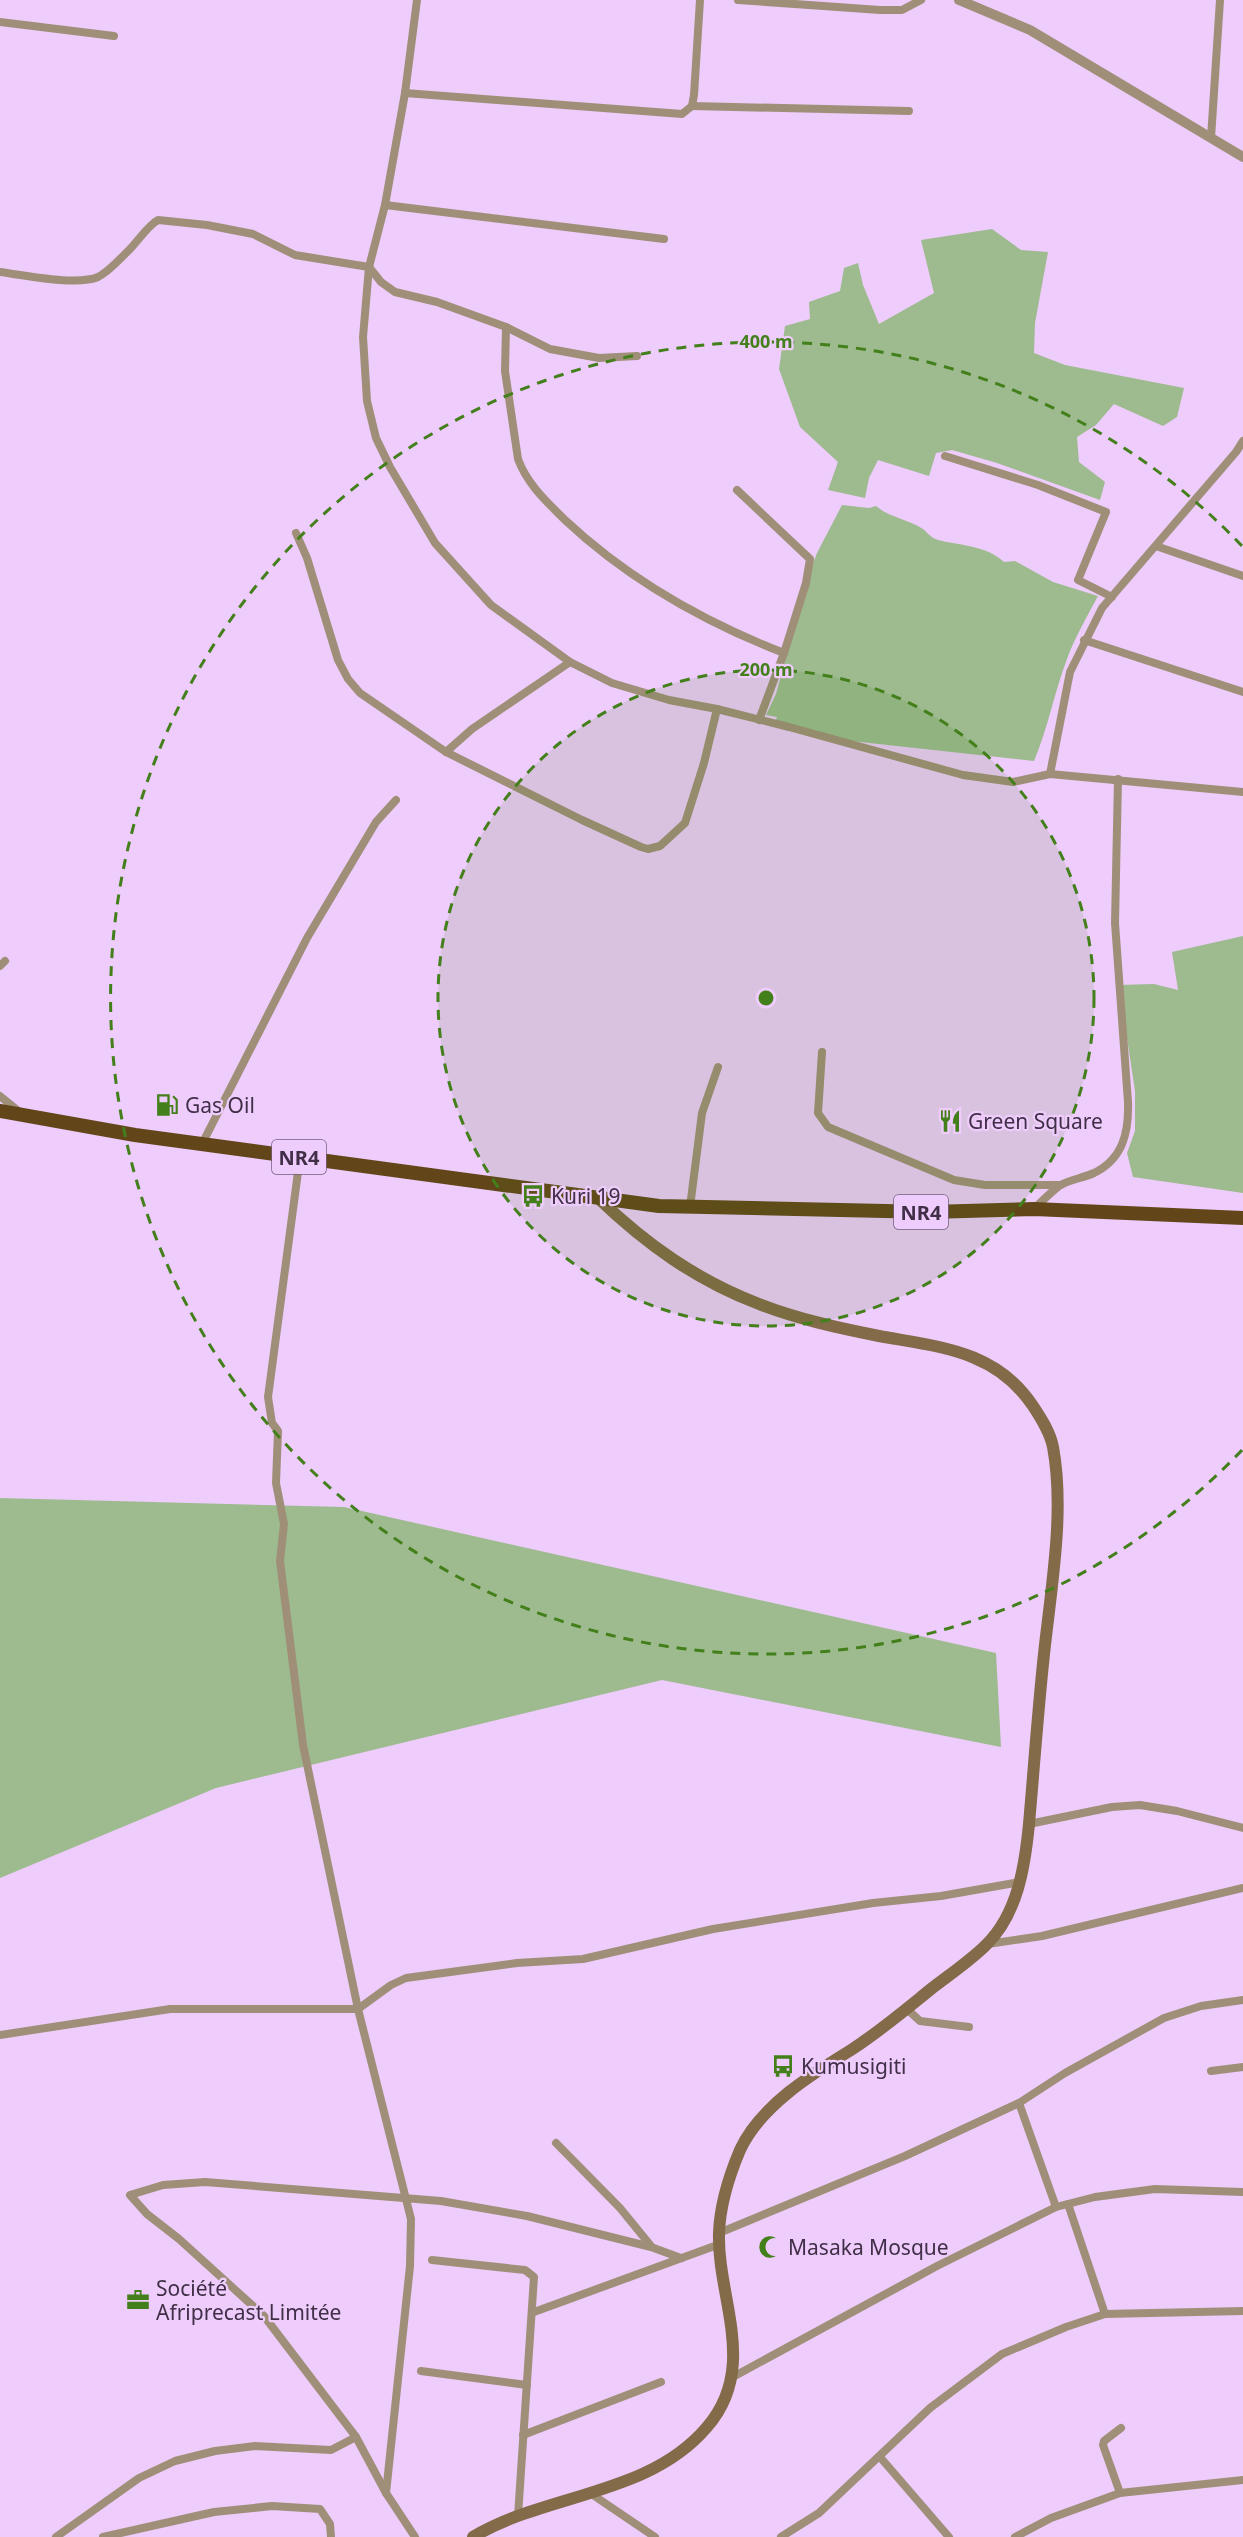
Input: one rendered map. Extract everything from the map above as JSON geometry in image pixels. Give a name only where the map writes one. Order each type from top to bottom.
[{"type":"highway","name":"NR4","points":[[0,1111],[202,1144],[659,1206],[930,1212],[1034,1209],[1243,1218]]},
{"type":"main road","points":[[473,2537],[518,2516],[591,2493],[657,2467],[687,2448],[709,2426],[726,2398],[731,2378],[732,2324],[719,2238],[724,2196],[742,2147],[758,2124],[791,2090],[908,2010],[988,1944],[1007,1915],[1025,1864],[1053,1572],[1056,1490],[1052,1444],[1043,1421],[1028,1399],[1003,1373],[958,1350],[829,1325],[760,1305],[734,1294],[696,1274],[634,1232],[598,1198]]},
{"type":"street","points":[[417,0],[405,93],[385,205],[369,267],[363,337],[367,401],[376,438],[390,467],[435,543],[491,605],[570,662],[612,683],[963,775],[1013,782],[1050,774],[1243,792]]},
{"type":"street","points":[[692,106],[700,0]]},
{"type":"street","points":[[738,0],[880,10],[902,10],[921,0]]},
{"type":"street","points":[[959,0],[1030,30],[1243,157]]},
{"type":"street","points":[[1212,138],[1220,0]]},
{"type":"street","points":[[0,22],[114,36]]},
{"type":"street","points":[[405,93],[660,115],[681,114],[692,106],[909,111]]},
{"type":"street","points":[[385,205],[664,239]]},
{"type":"street","points":[[0,272],[47,279],[83,280],[98,277],[139,241],[152,223],[158,220],[207,225],[252,234],[295,255],[369,267],[381,282],[395,292],[437,302],[506,327],[558,351],[599,358],[637,356]]},
{"type":"street","points":[[506,327],[505,371],[513,423],[519,459],[523,472],[532,486],[596,549],[648,586],[755,642],[784,653]]},
{"type":"street","points":[[1050,774],[1070,672],[1102,608],[1240,453],[1243,441]]},
{"type":"street","points":[[945,456],[1038,485],[1106,512],[1078,579],[1112,597]]},
{"type":"street","points":[[737,490],[810,559],[806,583],[784,653],[759,720]]},
{"type":"street","points":[[296,532],[307,558],[338,660],[348,680],[360,693],[446,752],[640,847],[655,848],[664,843],[685,823],[704,763],[717,709]]},
{"type":"street","points":[[1156,546],[1243,576]]},
{"type":"street","points":[[1084,640],[1243,692]]},
{"type":"street","points":[[446,752],[472,729],[570,662]]},
{"type":"street","points":[[822,1052],[818,1113],[828,1127],[954,1180],[985,1185],[1060,1185],[1095,1172],[1117,1155],[1125,1138],[1128,1121],[1115,923],[1118,780]]},
{"type":"street","points":[[202,1144],[307,938],[376,822],[396,800]]},
{"type":"street","points":[[690,1207],[702,1113],[718,1067]]},
{"type":"street","points":[[0,1096],[26,1116]]},
{"type":"street","points":[[300,1157],[268,1397],[272,1423],[278,1431],[276,1483],[284,1524],[280,1561],[303,1744],[358,2009],[406,2199],[412,2232],[386,2493]]},
{"type":"street","points":[[1034,1209],[1060,1185]]},
{"type":"street","points":[[1029,1824],[1140,1805],[1177,1811],[1209,1821],[1243,1827]]},
{"type":"street","points":[[0,2035],[170,2009],[358,2009],[391,1985],[406,1978],[517,1963],[583,1959],[713,1929],[873,1903],[941,1896],[1020,1882]]},
{"type":"street","points":[[988,1944],[1042,1936],[1243,1888]]},
{"type":"street","points":[[534,2312],[681,2258],[719,2238],[1019,2103],[1065,2073],[1164,2018],[1201,2006],[1243,2000]]},
{"type":"street","points":[[908,2010],[920,2021],[969,2027]]},
{"type":"street","points":[[1211,2070],[1243,2067]]},
{"type":"street","points":[[1019,2103],[1056,2207]]},
{"type":"street","points":[[556,2143],[620,2208],[651,2247]]},
{"type":"street","points":[[415,2537],[386,2493],[356,2437],[264,2316],[179,2239],[147,2214],[130,2195],[163,2185],[206,2182],[441,2201],[491,2208],[651,2247],[681,2258]]},
{"type":"street","points":[[731,2378],[937,2266],[1056,2207],[1095,2197],[1155,2189],[1243,2192]]},
{"type":"street","points":[[1068,2204],[1105,2314]]},
{"type":"street","points":[[432,2260],[525,2270],[534,2277],[534,2312],[518,2516]]},
{"type":"street","points":[[781,2537],[819,2513],[930,2408],[1002,2354],[1066,2327],[1105,2314],[1243,2311]]},
{"type":"street","points":[[421,2372],[527,2385]]},
{"type":"street","points":[[523,2435],[661,2382]]},
{"type":"street","points":[[1120,2493],[1103,2445],[1104,2441],[1121,2428]]},
{"type":"street","points":[[56,2537],[139,2478],[175,2461],[215,2451],[255,2446],[331,2450],[356,2437]]},
{"type":"street","points":[[880,2457],[949,2537]]},
{"type":"street","points":[[1015,2537],[1051,2518],[1120,2493],[1243,2480]]},
{"type":"street","points":[[591,2493],[655,2537]]},
{"type":"street","points":[[103,2537],[213,2512],[272,2506],[320,2509],[330,2524],[331,2537]]},
{"type":"green space","points":[[992,229],[1021,250],[1048,252],[1035,323],[1034,353],[1065,365],[1184,388],[1177,417],[1163,426],[1114,404],[1096,425],[1077,437],[1079,462],[1105,482],[1100,500],[997,463],[952,450],[936,453],[929,476],[878,460],[869,478],[865,498],[828,490],[838,462],[800,427],[779,369],[785,326],[810,319],[809,302],[840,291],[844,268],[858,263],[863,285],[879,324],[934,293],[921,240]]},
{"type":"green space","points":[[842,505],[869,508],[876,506],[923,529],[931,537],[981,549],[1004,562],[1015,561],[1053,582],[1098,596],[1067,659],[1034,761],[842,740],[775,722],[777,717],[766,715],[776,694],[810,571]]},
{"type":"green space","points":[[1243,936],[1243,1193],[1133,1177],[1127,1153],[1135,1131],[1135,1091],[1119,985],[1154,984],[1178,990],[1172,952]]},
{"type":"green space","points":[[0,1498],[344,1507],[996,1653],[1001,1747],[662,1680],[216,1788],[0,1878]]},
{"type":"place","name":"Gas Oil","points":[[167,1105]]},
{"type":"place","name":"Green Square","points":[[950,1121]]},
{"type":"place","name":"Kuri 19","points":[[533,1196]]},
{"type":"place","name":"Kumusigiti","points":[[783,2066]]},
{"type":"place","name":"Masaka Mosque","points":[[770,2247]]},
{"type":"place","name":"Société Afriprecast Limitée","points":[[138,2300]]}]
